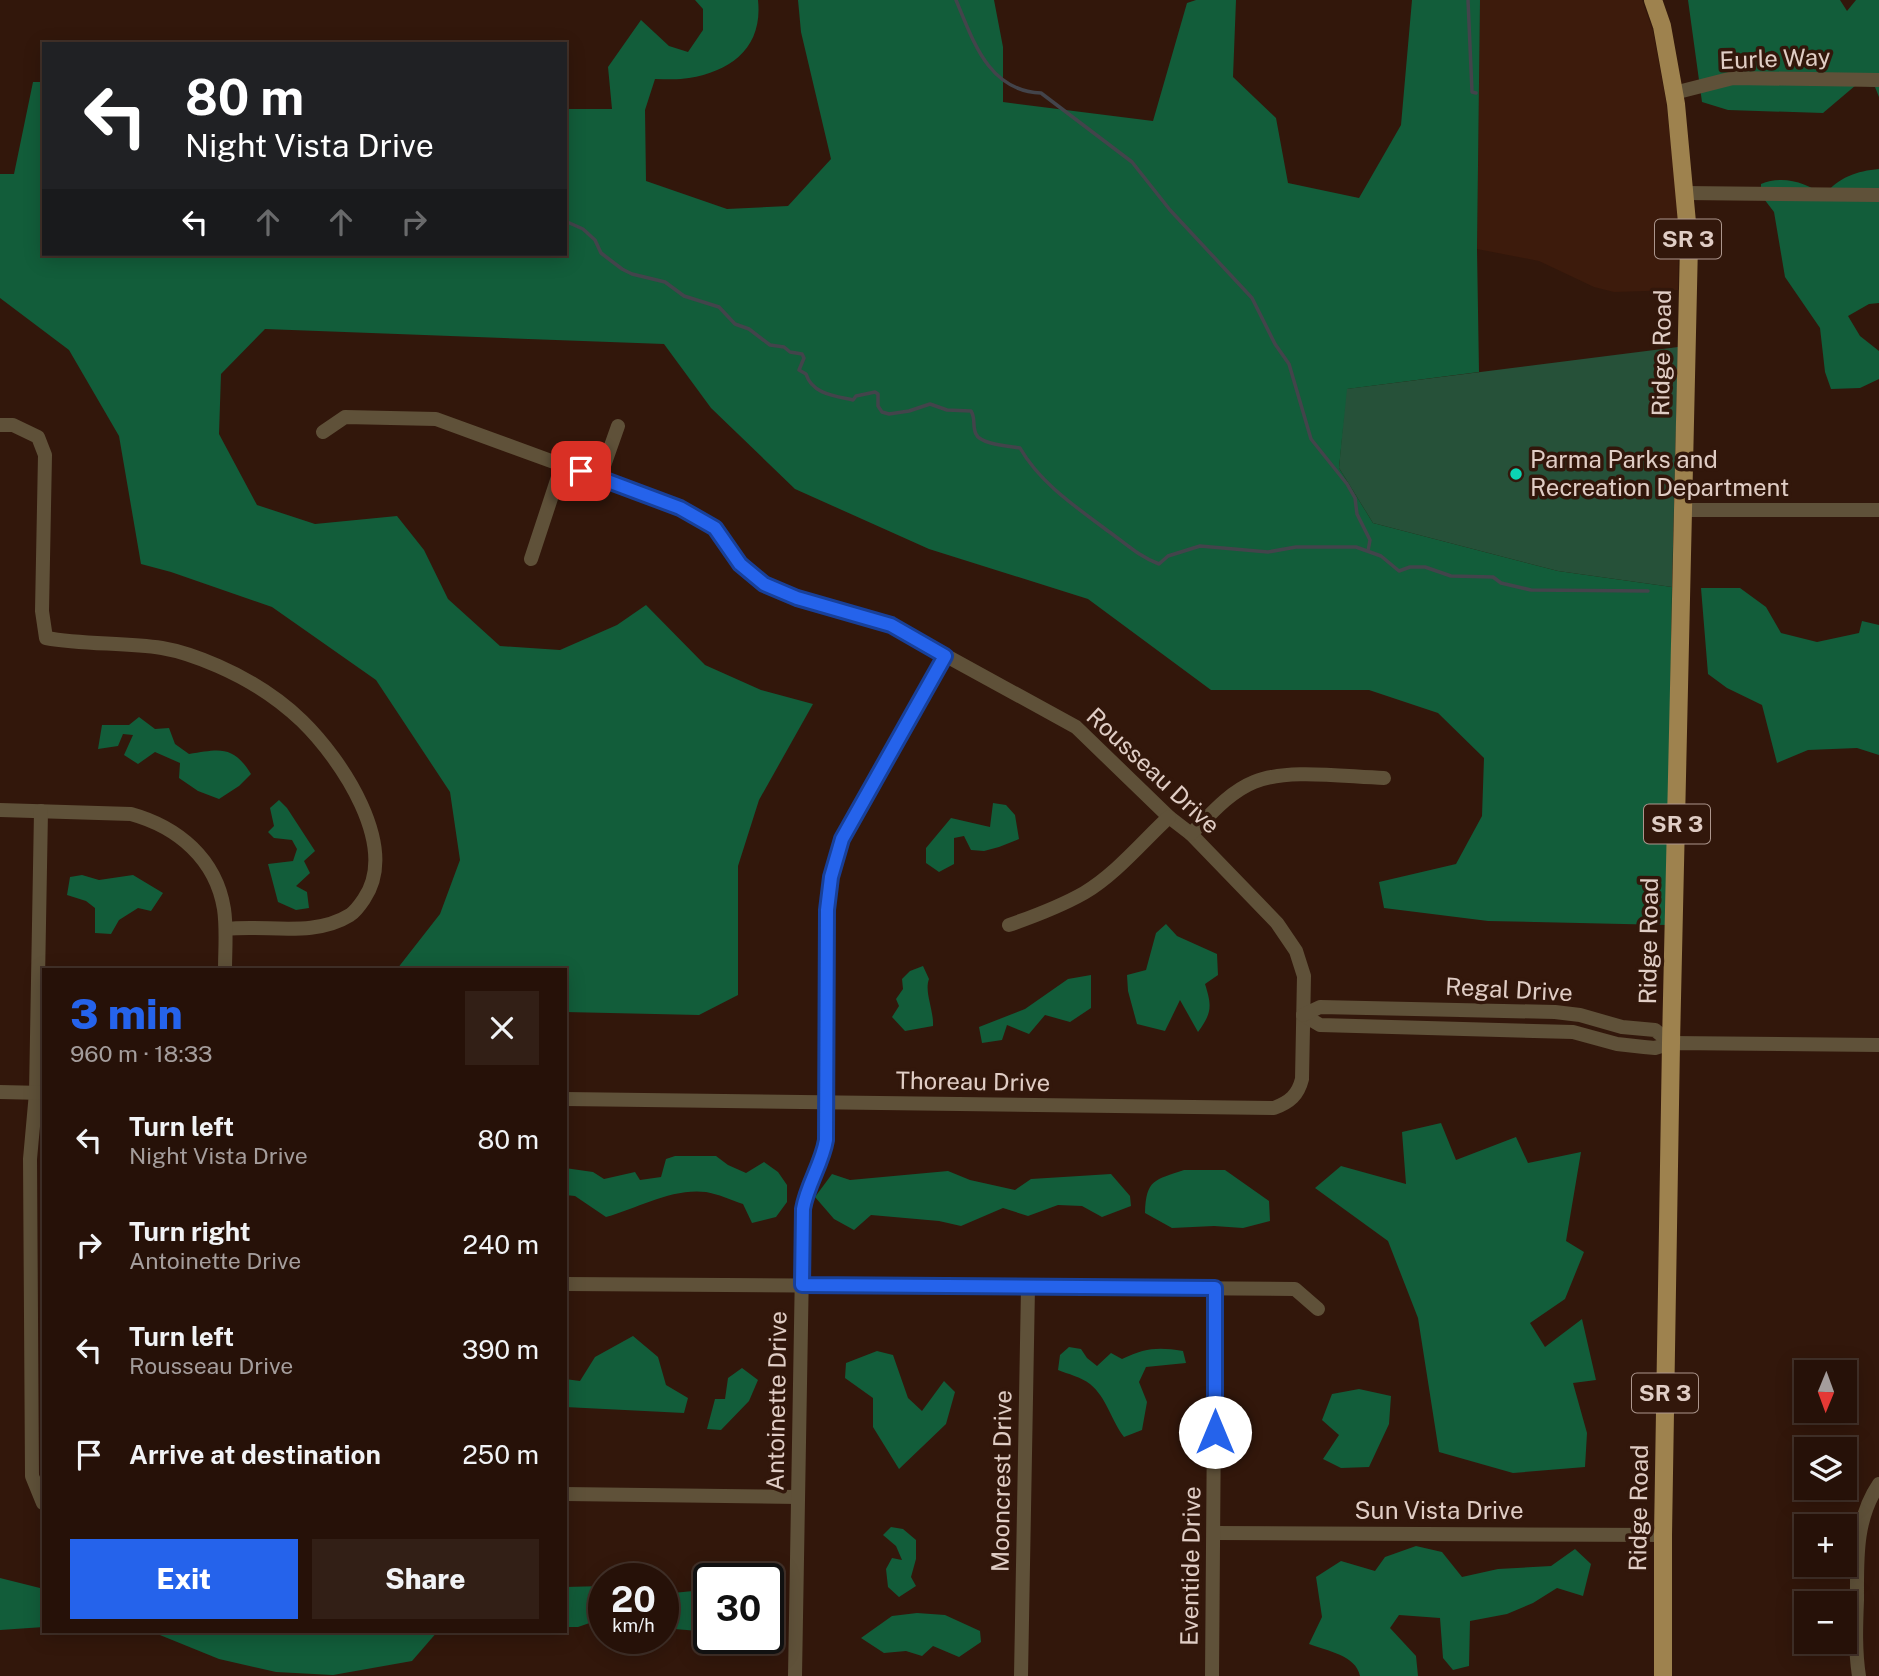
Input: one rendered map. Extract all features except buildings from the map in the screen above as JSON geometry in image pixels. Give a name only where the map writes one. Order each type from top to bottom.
[{"type":"main road","name":"Ridge Road","points":[[1653,0],[1662,26],[1674,93],[1689,243],[1671,1043],[1663,1676]]},
{"type":"street","name":"Eurle Way","points":[[1674,93],[1738,78],[1879,80]]},
{"type":"street","points":[[1684,193],[1879,195]]},
{"type":"street","name":"Rousseau Drive","points":[[323,432],[345,417],[436,419],[680,508],[715,528],[740,564],[764,584],[797,598],[891,625],[1076,727],[1169,817],[1191,834],[1277,923],[1296,951],[1304,976],[1303,1015]]},
{"type":"street","points":[[0,425],[13,425],[38,437],[45,456],[43,611],[46,638],[164,648],[216,665],[268,691],[303,722],[333,758],[358,797],[375,841],[375,874],[367,894],[354,913],[330,926],[226,929]]},
{"type":"street","points":[[600,477],[618,426]]},
{"type":"street","points":[[531,559],[562,465]]},
{"type":"street","points":[[1684,510],[1879,510]]},
{"type":"street","name":"Antoinette Drive","points":[[795,1676],[803,1209],[805,1196],[823,1156],[828,1103],[827,910],[831,877],[842,839],[945,656]]},
{"type":"street","points":[[1191,834],[1224,801],[1252,782],[1280,775],[1384,778]]},
{"type":"street","points":[[0,810],[131,814],[154,821],[177,833],[191,845],[212,874],[224,909],[225,968]]},
{"type":"street","points":[[41,811],[40,1093],[30,1159],[38,1261],[32,1476],[42,1501]]},
{"type":"street","points":[[1009,925],[1040,914],[1085,892],[1110,873],[1169,817]]},
{"type":"street","name":"Regal Drive","points":[[1303,1015],[1320,1007],[1580,1015],[1622,1027],[1655,1030],[1671,1043]]},
{"type":"street","points":[[1516,1012],[1516,1031]]},
{"type":"street","name":"Regal Drive","points":[[1303,1015],[1320,1025],[1573,1032],[1644,1048],[1671,1043]]},
{"type":"street","name":"Thoreau Drive","points":[[567,1099],[1274,1108],[1291,1100],[1300,1088],[1303,1068],[1303,1015]]},
{"type":"street","points":[[1671,1043],[1879,1045]]},
{"type":"street","points":[[0,1092],[40,1093]]},
{"type":"street","points":[[567,1284],[1295,1289],[1318,1308]]},
{"type":"street","name":"Mooncrest Drive","points":[[1021,1676],[1028,1287]]},
{"type":"street","name":"Eventide Drive","points":[[1212,1676],[1215,1288]]},
{"type":"street","points":[[1859,1676],[1856,1654],[1858,1545],[1867,1505],[1879,1484]]},
{"type":"street","points":[[567,1494],[798,1497]]},
{"type":"street","name":"Sun Vista Drive","points":[[1215,1533],[1663,1535]]},
{"type":"shaded area","points":[[1480,0],[1642,0],[1653,31],[1666,101],[1679,212],[1678,290],[1614,292],[1594,287],[1539,261],[1477,249]]},
{"type":"green space","points":[[695,0],[758,0],[755,31],[742,54],[719,69],[689,78],[655,79],[645,110],[646,181],[727,209],[788,206],[831,159],[801,32],[798,0],[994,0],[1003,47],[1003,102],[1153,121],[1187,3],[1196,0],[1236,0],[1233,77],[1276,118],[1288,183],[1359,198],[1401,125],[1412,0],[1480,0],[1477,249],[1479,372],[1347,389],[1339,468],[1373,523],[1558,571],[1672,587],[1667,925],[1488,921],[1384,908],[1379,882],[1456,864],[1482,816],[1484,758],[1438,713],[1369,690],[1211,690],[1088,599],[929,549],[795,489],[711,408],[664,344],[265,329],[221,374],[219,434],[257,505],[315,524],[397,516],[424,550],[448,599],[500,646],[560,650],[617,625],[646,605],[705,665],[761,690],[813,704],[759,800],[738,866],[738,995],[699,1015],[567,1012],[567,968],[398,968],[440,914],[460,860],[450,792],[376,680],[272,607],[141,564],[119,436],[69,350],[0,298],[0,174],[14,174],[33,82],[42,82],[42,256],[567,256],[567,109],[612,109],[608,67],[641,20],[669,46],[688,52],[703,30],[703,9]]},
{"type":"green space","points":[[1688,0],[1840,0],[1847,11],[1856,0],[1879,0],[1879,97],[1875,87],[1856,85],[1823,113],[1728,110],[1702,102]]},
{"type":"green space","points":[[1879,169],[1879,303],[1869,304],[1848,316],[1860,336],[1879,351],[1879,379],[1860,388],[1831,389],[1825,372],[1820,328],[1785,277],[1774,212],[1761,195],[1761,184],[1777,180],[1794,181],[1824,196],[1835,184],[1848,176]]},
{"type":"green space","points":[[1678,347],[1672,587],[1558,571],[1373,523],[1339,468],[1346,389]]},
{"type":"green space","points":[[1701,588],[1740,588],[1766,607],[1781,633],[1817,642],[1859,633],[1862,621],[1879,625],[1879,755],[1857,748],[1808,750],[1777,763],[1762,705],[1727,688],[1708,674]]},
{"type":"green space","points":[[139,717],[155,729],[169,728],[175,744],[189,754],[225,751],[238,758],[251,774],[219,799],[198,791],[179,778],[180,763],[155,752],[138,764],[124,755],[133,735],[123,734],[118,746],[98,749],[102,725],[129,725]]},
{"type":"green space","points":[[279,800],[315,851],[304,861],[310,873],[296,886],[307,892],[309,908],[296,910],[278,902],[268,864],[293,861],[297,849],[292,840],[274,838],[268,832],[274,826],[270,808]]},
{"type":"green space","points":[[993,803],[1006,805],[1015,815],[1019,839],[984,851],[971,850],[964,836],[954,838],[954,864],[939,872],[926,863],[926,848],[951,818],[990,827]]},
{"type":"green space","points":[[82,875],[99,880],[133,875],[163,893],[151,911],[138,908],[119,920],[111,934],[95,933],[95,908],[86,901],[67,895],[70,877]]},
{"type":"green space","points":[[1166,924],[1177,936],[1217,954],[1218,975],[1205,984],[1209,1009],[1198,1032],[1180,1000],[1165,1031],[1137,1024],[1128,991],[1127,975],[1146,970],[1156,933]]},
{"type":"green space","points":[[923,966],[929,979],[933,1026],[905,1031],[892,1017],[899,1006],[896,999],[903,989],[902,979],[910,971]]},
{"type":"green space","points":[[1091,975],[1091,1008],[1070,1022],[1045,1015],[1029,1034],[1007,1025],[1002,1040],[982,1043],[979,1027],[1025,1009],[1068,979]]},
{"type":"green space","points":[[1441,1123],[1456,1160],[1516,1137],[1528,1163],[1581,1152],[1566,1241],[1584,1252],[1565,1299],[1530,1323],[1545,1347],[1582,1319],[1596,1380],[1573,1383],[1587,1433],[1585,1467],[1513,1473],[1439,1452],[1418,1318],[1388,1241],[1315,1188],[1341,1166],[1406,1184],[1402,1132]]},
{"type":"green space","points":[[675,1156],[716,1156],[746,1173],[764,1162],[778,1172],[787,1185],[787,1202],[776,1217],[752,1223],[743,1204],[706,1192],[668,1196],[606,1217],[575,1196],[567,1195],[567,1168],[593,1172],[604,1179],[635,1172],[640,1180],[661,1177],[666,1159]]},
{"type":"green space","points":[[1184,1170],[1225,1170],[1269,1201],[1270,1221],[1243,1228],[1172,1228],[1145,1213],[1147,1193],[1154,1182]]},
{"type":"green space","points":[[948,1171],[970,1180],[1015,1190],[1031,1179],[1111,1174],[1130,1196],[1131,1206],[1102,1217],[1082,1206],[1058,1205],[1028,1216],[1003,1208],[961,1226],[939,1221],[871,1215],[854,1230],[834,1219],[815,1197],[832,1174],[850,1180]]},
{"type":"green space","points":[[633,1336],[658,1357],[666,1385],[688,1398],[684,1413],[567,1407],[567,1379],[580,1381],[595,1357]]},
{"type":"green space","points":[[1069,1347],[1081,1349],[1097,1366],[1111,1353],[1122,1359],[1159,1349],[1183,1351],[1186,1363],[1146,1367],[1139,1382],[1147,1402],[1142,1430],[1124,1437],[1096,1390],[1083,1379],[1058,1370],[1060,1355]]},
{"type":"green space","points":[[877,1351],[893,1355],[908,1398],[922,1411],[944,1381],[955,1392],[946,1424],[899,1469],[873,1427],[873,1398],[845,1378],[846,1363]]},
{"type":"green space","points":[[742,1368],[758,1380],[749,1401],[721,1430],[707,1429],[715,1399],[725,1399],[728,1378]]},
{"type":"green space","points":[[1359,1389],[1391,1396],[1389,1424],[1369,1467],[1341,1468],[1323,1459],[1339,1435],[1322,1420],[1332,1394]]},
{"type":"green space","points":[[891,1527],[903,1529],[916,1540],[916,1559],[911,1577],[916,1586],[899,1597],[888,1587],[886,1569],[892,1558],[902,1560],[896,1546],[883,1535]]},
{"type":"green space","points":[[1416,1546],[1442,1552],[1462,1577],[1498,1569],[1551,1566],[1575,1549],[1591,1564],[1583,1596],[1557,1588],[1533,1603],[1507,1614],[1470,1621],[1469,1666],[1453,1670],[1443,1658],[1440,1618],[1399,1615],[1390,1628],[1416,1656],[1418,1676],[1360,1676],[1347,1658],[1309,1644],[1322,1617],[1316,1577],[1341,1561],[1375,1571],[1385,1557]]},
{"type":"green space","points":[[0,1578],[42,1588],[42,1627],[0,1630]]},
{"type":"green space","points":[[588,1586],[588,1624],[567,1627],[567,1587]]},
{"type":"green space","points":[[693,1591],[693,1631],[679,1629],[679,1592]]},
{"type":"green space","points":[[917,1613],[945,1615],[980,1631],[981,1642],[959,1657],[933,1646],[922,1656],[906,1651],[884,1653],[861,1638],[892,1616]]},
{"type":"green space","points":[[155,1633],[436,1633],[412,1661],[333,1675],[276,1672],[219,1659]]},
{"type":"waterway","points":[[956,0],[976,46],[995,73],[1023,90],[1041,93],[1132,162],[1170,210],[1252,298],[1275,344],[1289,364],[1311,439],[1355,498],[1357,514],[1370,540],[1368,551]]},
{"type":"waterway","points":[[1468,0],[1472,92],[1476,93]]},
{"type":"waterway","points":[[567,222],[583,229],[595,240],[601,253],[622,269],[665,282],[684,296],[719,307],[735,324],[749,329],[770,345],[802,354],[804,358],[799,370],[806,374],[813,386],[825,393],[853,400],[856,396],[875,392],[878,394],[878,406],[882,412],[889,414],[930,404],[947,410],[971,411],[979,437],[995,444],[1020,448],[1028,461],[1060,494],[1132,549],[1159,564],[1168,556],[1200,546],[1268,552],[1296,547],[1356,547],[1381,556],[1399,571],[1410,567],[1425,567],[1451,576],[1493,577],[1501,583],[1531,590],[1648,591]]},
{"type":"place","name":"Parma Parks and Recreation Department","points":[[1516,474]]},
{"type":"route","points":[[581,471],[680,508],[715,528],[740,564],[764,584],[797,598],[891,625],[945,656],[842,839],[831,877],[827,910],[826,1140],[818,1170],[805,1196],[802,1285],[1215,1288],[1215,1432]]}]
